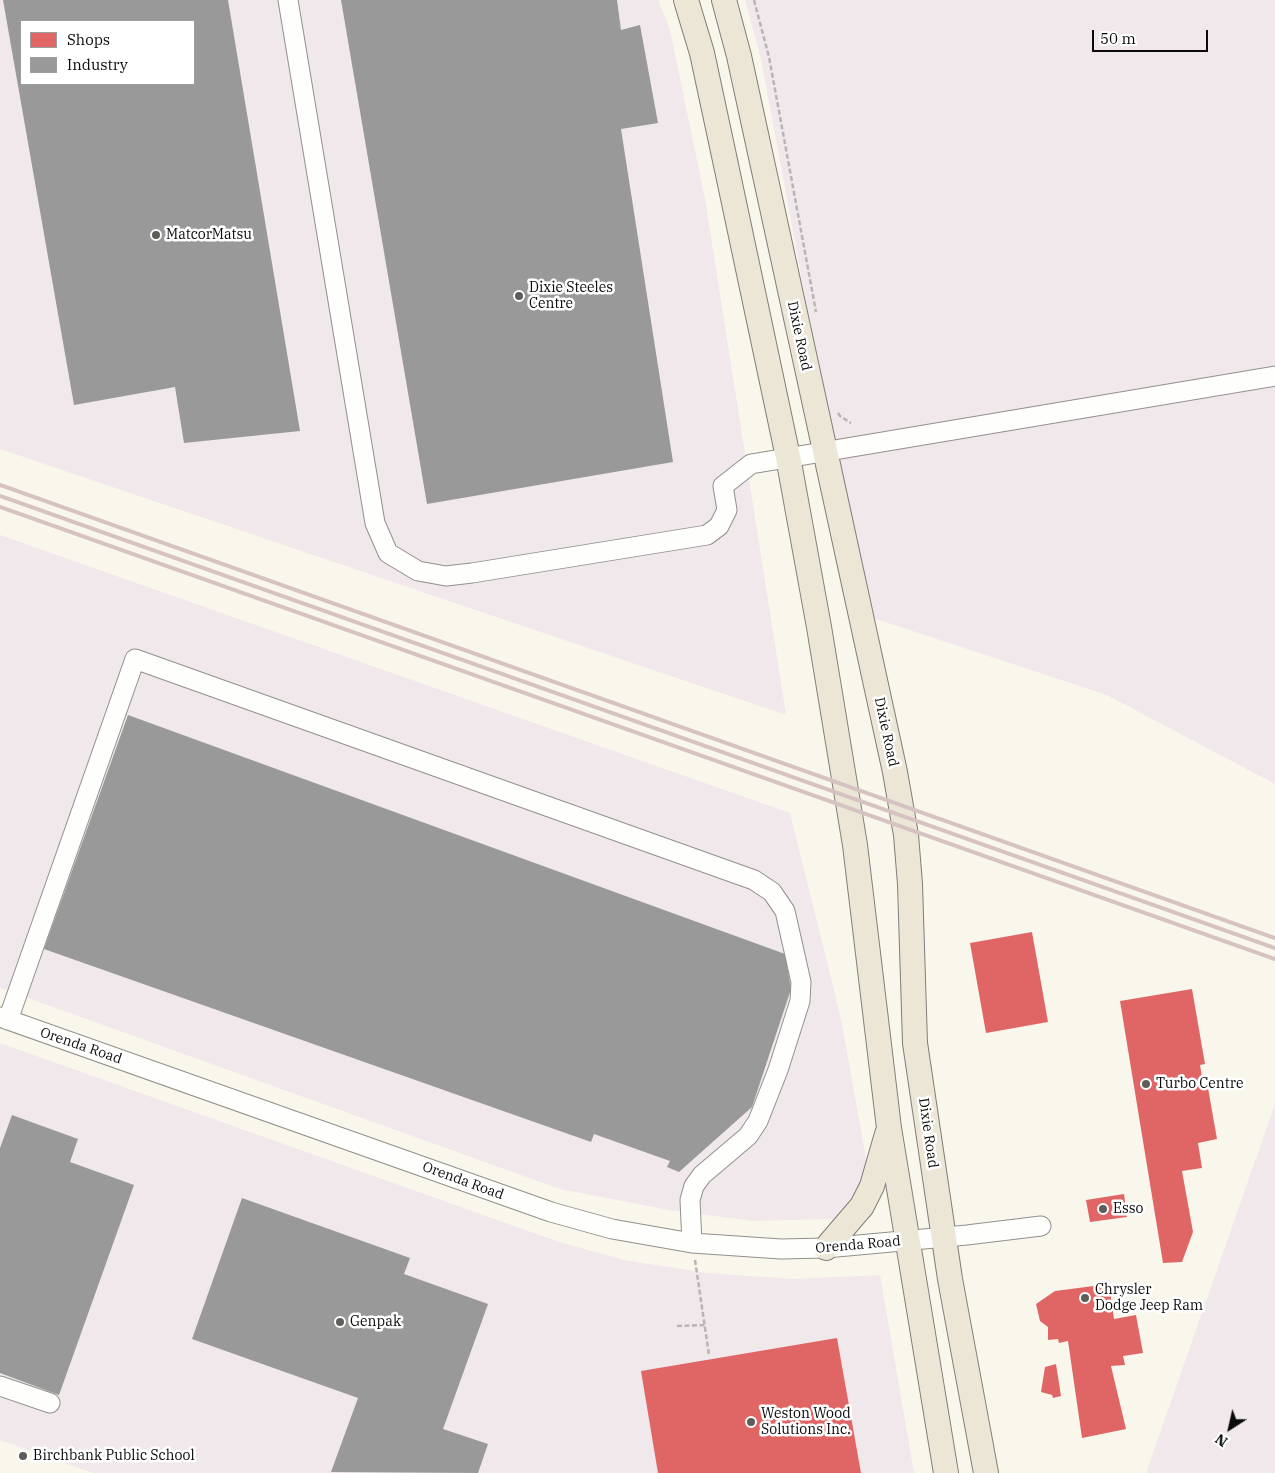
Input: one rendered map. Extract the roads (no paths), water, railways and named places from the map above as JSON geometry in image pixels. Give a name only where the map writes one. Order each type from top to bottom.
[{"type":"main road","points":[[686,0],[702,53],[788,457],[855,845],[889,1128],[946,1473]]},
{"type":"main road","name":"Dixie Road","points":[[724,0],[739,56],[895,772],[906,835],[910,884],[915,1043],[944,1237],[986,1473]]},
{"type":"main road","points":[[826,1248],[862,1206],[872,1186],[889,1128]]},
{"type":"street","points":[[288,0],[375,523],[388,553],[418,571],[446,576],[707,535],[719,526],[727,510],[723,486],[750,464],[1275,376]]},
{"type":"street","points":[[4,1018],[135,659],[754,880],[772,892],[785,911],[801,982],[800,1001],[758,1121],[748,1136],[702,1175],[694,1186],[690,1200],[692,1243]]},
{"type":"street","name":"Orenda Road","points":[[4,1018],[551,1212],[612,1229],[692,1243],[781,1250],[907,1241],[1041,1226]]},
{"type":"street","points":[[0,1386],[50,1403]]},
{"type":"railway","points":[[0,485],[1275,938]]},
{"type":"railway","points":[[0,496],[1275,948]]},
{"type":"railway","points":[[0,507],[1275,959]]},
{"type":"place","name":"MatcorMatsu","points":[[156,235]]},
{"type":"place","name":"Dixie Steeles Centre","points":[[519,296]]},
{"type":"place","name":"Turbo Centre","points":[[1146,1084]]},
{"type":"place","name":"Esso","points":[[1103,1209]]},
{"type":"place","name":"Chrysler Dodge Jeep Ram","points":[[1085,1298]]},
{"type":"place","name":"Genpak","points":[[340,1322]]},
{"type":"place","name":"Weston Wood Solutions Inc.","points":[[751,1422]]},
{"type":"place","name":"Birchbank Public School","points":[[23,1456]]}]
